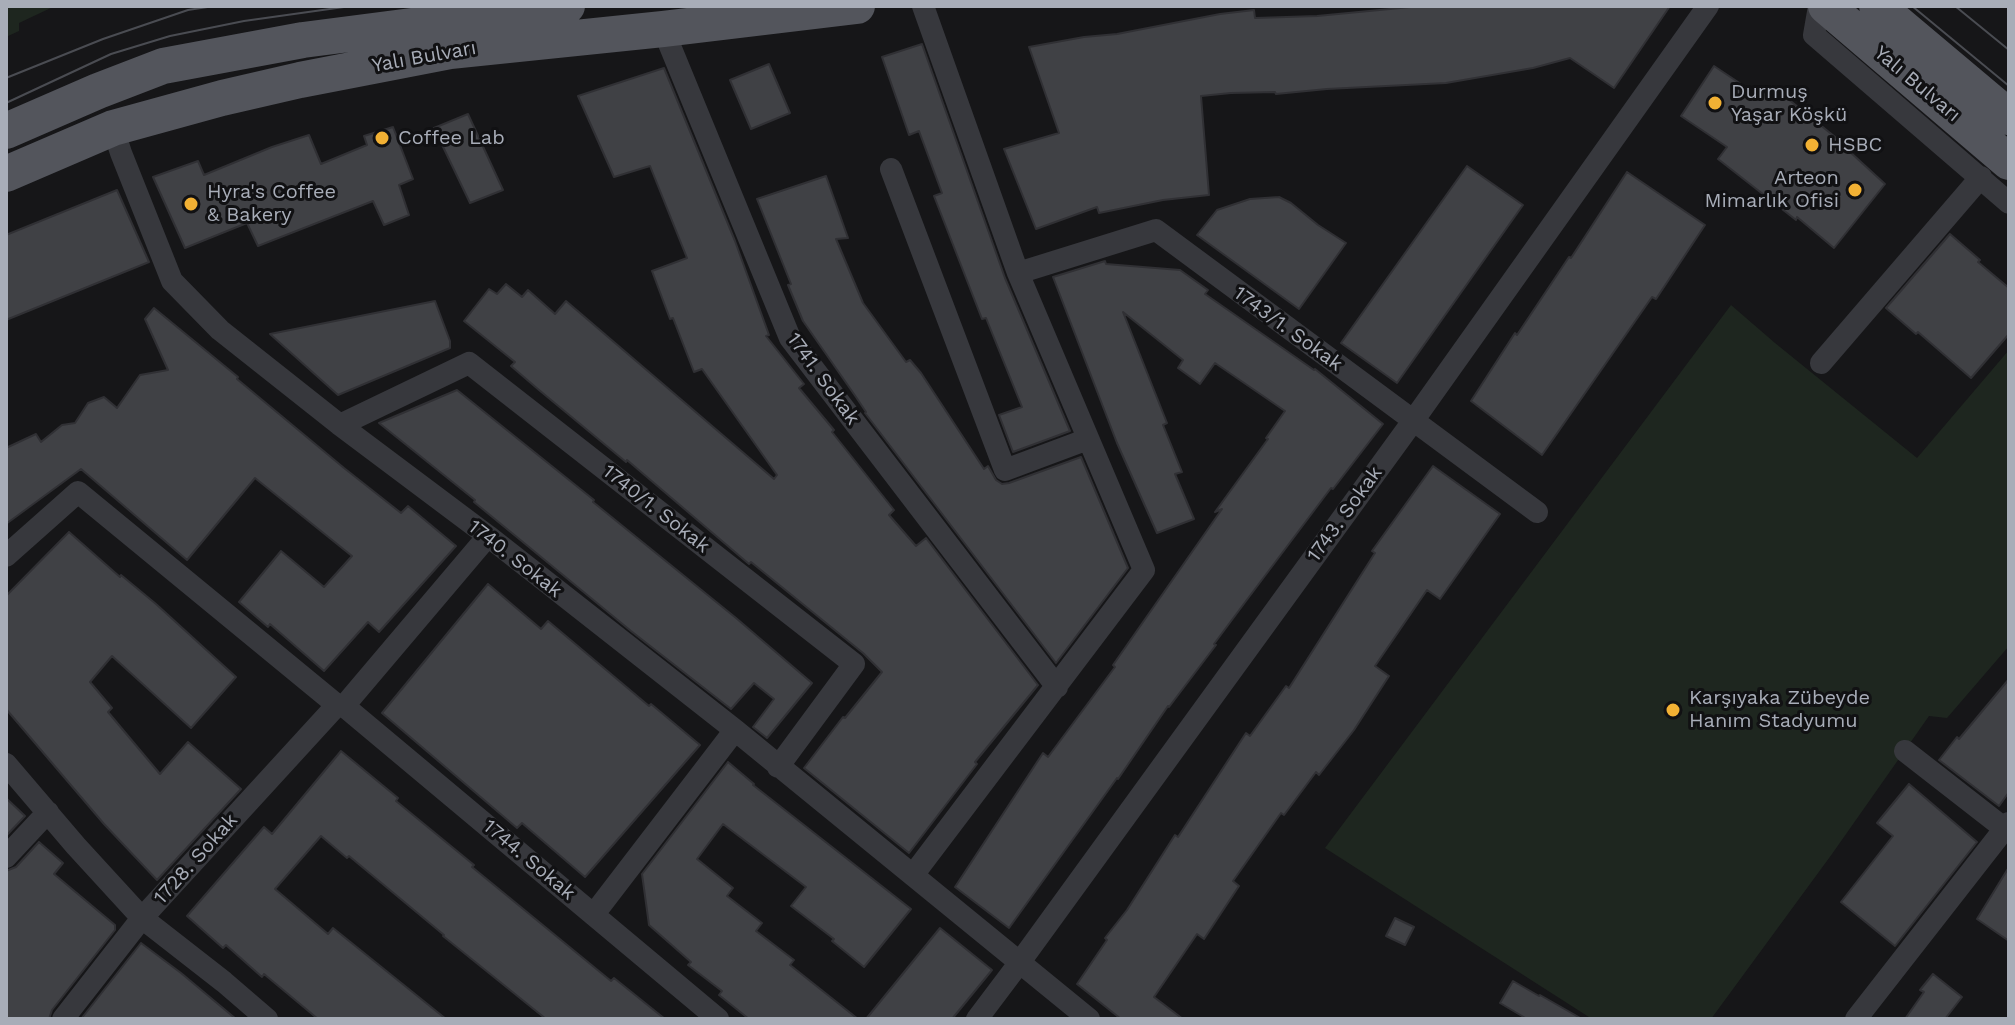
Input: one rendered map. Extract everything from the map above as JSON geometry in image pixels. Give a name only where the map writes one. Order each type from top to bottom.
[{"type":"main road","name":"Yalı Bulvarı","points":[[6,131],[163,66],[303,40],[567,6]]},
{"type":"main road","name":"Yalı Bulvarı","points":[[6,174],[113,128],[300,80],[450,51],[857,6]]},
{"type":"main road","name":"Yalı Bulvarı","points":[[1826,6],[1997,165]]},
{"type":"main road","name":"Yalı Bulvarı","points":[[1877,6],[2009,117]]},
{"type":"main road","points":[[163,66],[154,86],[153,99],[167,113]]},
{"type":"main road","name":"1740. Sokak","points":[[98,91],[113,128]]},
{"type":"main road","points":[[41,115],[55,139],[56,154]]},
{"type":"street","points":[[913,875],[1144,570],[1018,273],[923,6]]},
{"type":"street","name":"1743. Sokak","points":[[977,1019],[1413,421],[1708,6]]},
{"type":"street","points":[[1819,6],[1814,35],[1997,165],[2009,203]]},
{"type":"street","name":"1741. Sokak","points":[[663,29],[790,338],[1057,687]]},
{"type":"street","name":"1740. Sokak","points":[[113,128],[172,281],[220,330],[735,730],[1089,1019]]},
{"type":"street","points":[[1821,363],[1997,165]]},
{"type":"street","points":[[891,169],[1005,470],[1088,439]]},
{"type":"street","name":"1743/1. Sokak","points":[[1018,273],[1156,230],[1537,512]]},
{"type":"street","name":"1740/1. Sokak","points":[[340,425],[469,363],[854,664],[778,767]]},
{"type":"street","points":[[6,556],[78,492],[340,706]]},
{"type":"street","name":"1728. Sokak","points":[[63,1019],[142,918],[340,706],[488,536]]},
{"type":"street","name":"1744. Sokak","points":[[340,706],[718,1019]]},
{"type":"street","points":[[594,914],[735,730]]},
{"type":"street","points":[[1856,1019],[2008,828],[1905,751]]},
{"type":"street","points":[[6,764],[142,918],[267,1019]]},
{"type":"street","points":[[6,857],[48,812]]},
{"type":"shaded area","points":[[6,6],[55,6],[19,23],[19,31],[6,37]]},
{"type":"shaded area","name":"Karşıyaka Zübeyde Hanım Stadyumu","points":[[1731,305],[1917,458],[2009,350],[2009,646],[1947,718],[1929,716],[1711,1019],[1592,1019],[1325,848]]},
{"type":"building","points":[[1421,6],[1670,6],[1614,88],[1570,58],[1533,68],[1446,83],[1201,96],[1209,195],[1163,200],[1099,213],[1097,207],[1036,229],[1004,149],[1059,133],[1029,47],[1254,10],[1255,18],[1317,16]]},
{"type":"building","points":[[922,44],[1005,278],[1070,431],[1013,452],[999,415],[1022,407],[986,318],[982,319],[934,196],[942,193],[919,131],[909,135],[882,57]]},
{"type":"building","points":[[769,64],[790,113],[751,129],[730,80]]},
{"type":"building","points":[[1714,66],[1762,98],[1772,86],[1850,149],[1885,184],[1834,248],[1718,159],[1727,147],[1681,116]]},
{"type":"building","points":[[664,68],[735,241],[769,335],[766,336],[804,384],[799,388],[894,510],[889,515],[916,546],[926,538],[1038,685],[975,762],[977,764],[909,853],[804,768],[882,672],[863,653],[751,562],[749,564],[539,390],[511,366],[515,362],[464,321],[489,289],[497,294],[506,284],[522,297],[528,290],[555,314],[566,301],[774,479],[777,475],[702,369],[694,372],[673,318],[670,319],[652,271],[687,258],[650,166],[614,177],[578,96]]},
{"type":"building","points":[[468,114],[503,190],[470,203],[434,128]]},
{"type":"building","points":[[393,127],[413,179],[399,185],[409,215],[384,225],[373,201],[258,246],[247,223],[185,248],[153,177],[198,161],[204,175],[309,135],[321,164],[367,145],[364,136]]},
{"type":"building","points":[[1467,166],[1523,205],[1397,383],[1341,343]]},
{"type":"building","points":[[1627,172],[1705,225],[1656,299],[1652,297],[1542,455],[1471,401]]},
{"type":"building","points":[[826,176],[848,238],[836,239],[863,303],[906,362],[910,360],[921,373],[984,469],[988,466],[1002,484],[1081,457],[1128,568],[1056,663],[865,413],[803,321],[757,199]]},
{"type":"building","points":[[117,190],[149,262],[6,320],[6,235]]},
{"type":"building","points":[[1279,197],[1346,243],[1299,309],[1197,235],[1217,210],[1250,199]]},
{"type":"building","points":[[1950,234],[2009,288],[2009,334],[1971,378],[1886,308]]},
{"type":"building","points":[[1105,261],[1106,264],[1180,270],[1208,290],[1205,294],[1315,369],[1383,424],[1214,644],[1009,928],[955,887],[1043,753],[1048,757],[1115,667],[1113,665],[1222,509],[1215,512],[1285,411],[1215,363],[1200,384],[1178,368],[1183,360],[1123,312],[1167,423],[1163,425],[1182,472],[1175,474],[1194,519],[1157,533],[1117,443],[1053,277]]},
{"type":"building","points":[[435,301],[450,348],[338,395],[270,334]]},
{"type":"building","points":[[154,308],[401,513],[408,506],[456,546],[379,632],[368,622],[324,671],[270,624],[268,627],[239,602],[281,551],[324,587],[352,556],[255,478],[187,560],[81,469],[6,524],[6,448],[36,434],[41,442],[62,425],[75,423],[88,403],[104,397],[117,408],[140,375],[168,370],[145,319]]},
{"type":"building","points":[[457,390],[812,683],[767,738],[753,727],[774,699],[754,683],[731,709],[631,631],[379,423]]},
{"type":"building","points":[[1433,466],[1500,514],[1440,599],[1427,590],[1375,666],[1389,676],[1354,730],[1319,775],[1316,772],[1284,815],[1281,813],[1233,881],[1239,886],[1204,939],[1197,934],[1154,997],[1183,1019],[1121,1019],[1077,984],[1107,940],[1105,938],[1127,910],[1175,835],[1178,837],[1246,733],[1250,736],[1286,686],[1289,688],[1375,553],[1372,551]]},
{"type":"building","points":[[69,532],[156,604],[236,677],[191,728],[112,656],[90,682],[112,708],[108,712],[160,774],[188,742],[241,789],[157,880],[104,824],[6,709],[6,596]]},
{"type":"building","points":[[488,584],[541,629],[548,621],[700,745],[585,877],[522,823],[517,828],[382,713]]},
{"type":"building","points":[[2009,679],[2009,792],[1999,806],[1939,760]]},
{"type":"building","points":[[341,751],[474,865],[472,867],[611,981],[614,978],[665,1019],[546,1019],[321,836],[275,889],[328,934],[333,928],[446,1019],[318,1019],[226,945],[223,948],[187,916],[264,827],[272,834]]},
{"type":"building","points":[[728,762],[911,909],[864,967],[791,906],[806,887],[723,824],[697,859],[733,888],[727,896],[762,923],[756,931],[794,960],[790,965],[858,1019],[749,1019],[719,995],[722,991],[688,965],[691,962],[649,925],[642,874]]},
{"type":"building","points":[[1909,784],[1977,842],[1895,946],[1841,902],[1893,836],[1877,823]]},
{"type":"building","points":[[6,798],[25,816],[6,836]]},
{"type":"building","points":[[39,842],[63,863],[54,874],[115,925],[115,930],[52,1010],[49,1019],[6,1019],[6,871],[16,867]]},
{"type":"building","points":[[2009,867],[2009,941],[1977,919]]},
{"type":"building","points":[[1395,918],[1414,927],[1405,945],[1386,936]]},
{"type":"building","points":[[940,928],[992,970],[952,1019],[866,1019]]},
{"type":"building","points":[[141,943],[181,973],[236,1019],[81,1019]]},
{"type":"building","points":[[1933,974],[1962,997],[1945,1019],[1905,1019],[1924,992],[1920,990]]},
{"type":"building","points":[[1513,981],[1582,1019],[1527,1019],[1500,1003]]},
{"type":"tram line","points":[[6,78],[103,39],[188,10],[214,6]]},
{"type":"tram line","points":[[6,103],[111,54],[170,36],[244,21],[351,6]]},
{"type":"tram line","points":[[1912,6],[2009,86]]},
{"type":"tram line","points":[[1955,6],[2009,50]]},
{"type":"place","name":"Durmuş Yaşar Köşkü","points":[[1715,103]]},
{"type":"place","name":"Coffee Lab","points":[[382,138]]},
{"type":"place","name":"HSBC","points":[[1812,145]]},
{"type":"place","name":"Arteon Mimarlık Ofisi","points":[[1855,190]]},
{"type":"place","name":"Hyra's Coffee & Bakery","points":[[191,204]]},
{"type":"place","name":"Karşıyaka Zübeyde Hanım Stadyumu","points":[[1673,710]]}]
